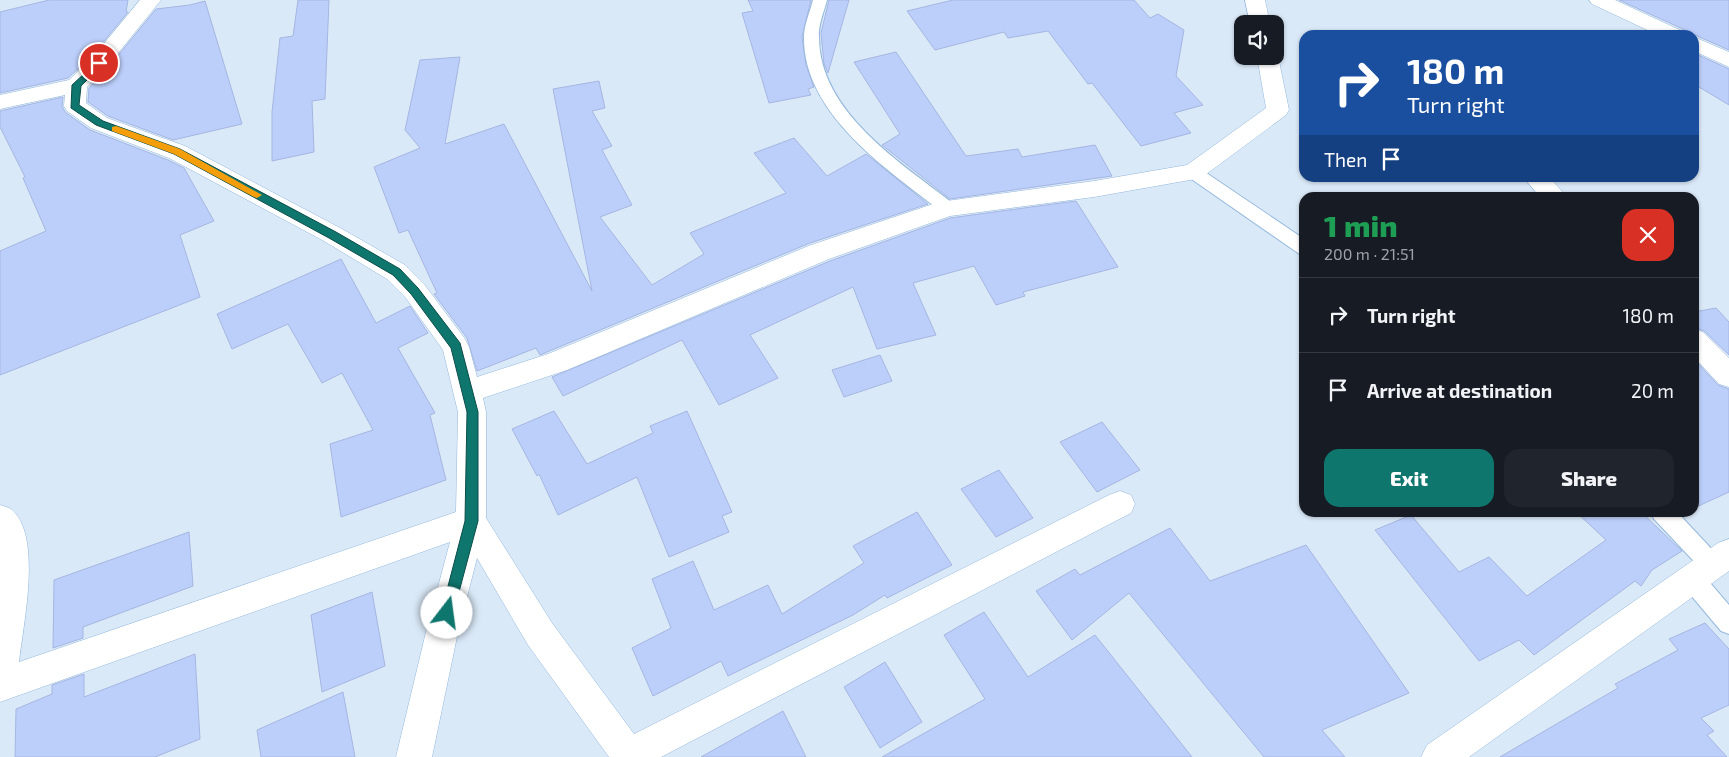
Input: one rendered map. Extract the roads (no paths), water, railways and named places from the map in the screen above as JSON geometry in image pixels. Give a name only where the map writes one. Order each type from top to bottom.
[{"type":"street","points":[[0,102],[76,85],[99,63],[152,0]]},
{"type":"street","points":[[1256,0],[1258,15]]},
{"type":"street","points":[[1599,0],[1664,30]]},
{"type":"street","points":[[1699,46],[1729,60]]},
{"type":"street","points":[[467,392],[557,362],[820,252],[948,208],[1094,189],[1193,172],[1278,110],[1269,65]]},
{"type":"street","points":[[76,85],[75,106],[99,123],[177,152],[333,235],[396,272],[415,291],[456,347],[472,412],[472,521],[442,632],[414,757]]},
{"type":"street","points":[[1540,182],[1550,192]]},
{"type":"street","points":[[1699,345],[1729,376]]},
{"type":"street","points":[[472,521],[540,634],[629,756],[1120,504]]},
{"type":"street","points":[[0,519],[12,537],[14,567],[0,679]]},
{"type":"street","points":[[0,685],[472,521]]},
{"type":"street","points":[[1439,757],[1711,566]]},
{"type":"lane","points":[[820,0],[811,36],[812,51],[825,91],[838,111],[858,134],[948,208]]},
{"type":"lane","points":[[1193,172],[1299,245]]},
{"type":"lane","points":[[1667,517],[1711,566],[1729,623]]}]
